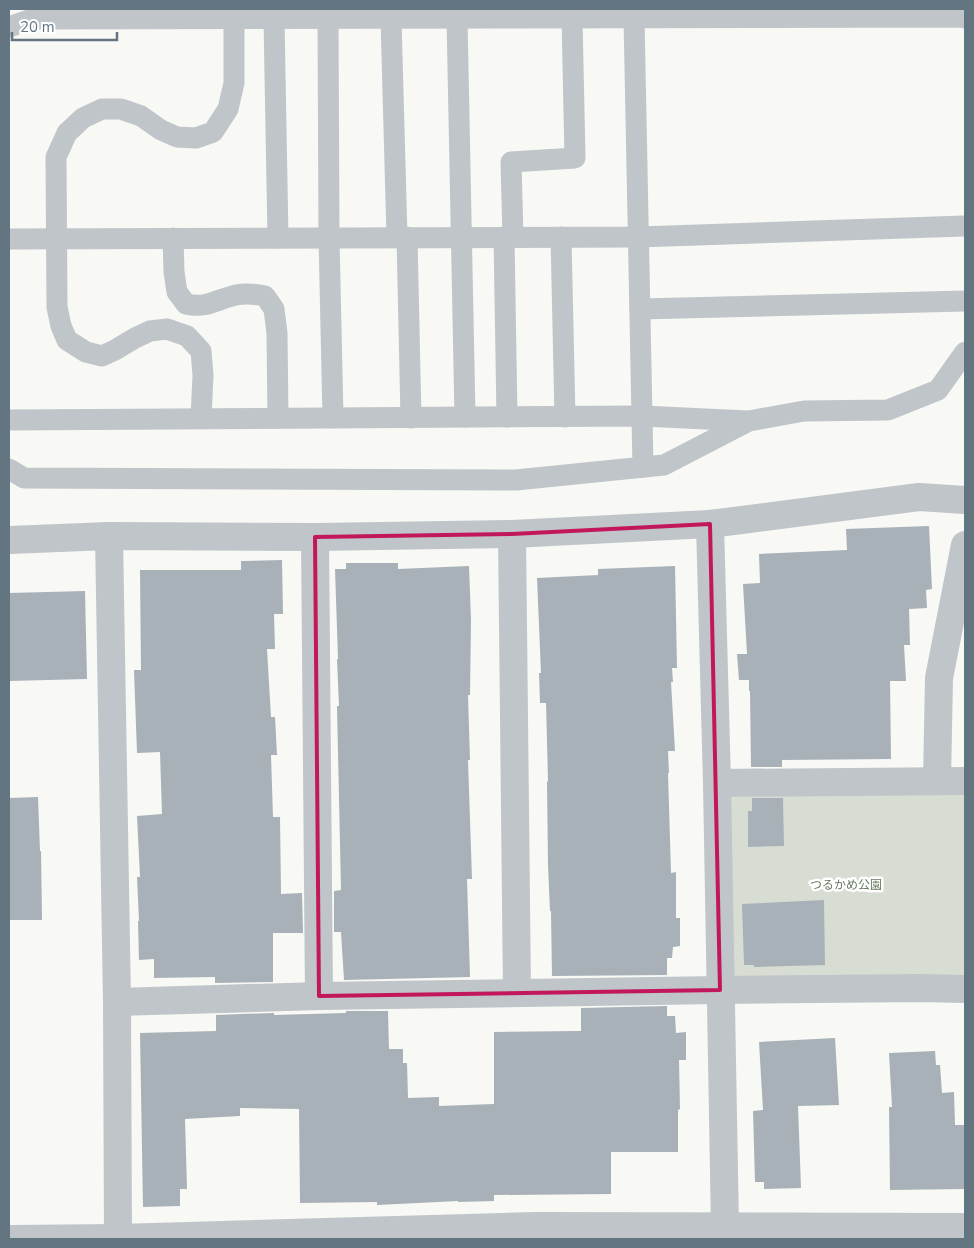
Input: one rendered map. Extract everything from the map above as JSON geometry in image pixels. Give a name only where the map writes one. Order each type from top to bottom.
[{"type":"street","points":[[9,540],[109,536],[316,537],[512,534],[710,524],[920,497],[965,500]]},
{"type":"street","points":[[710,524],[717,784],[724,1227]]},
{"type":"street","points":[[512,534],[517,993]]},
{"type":"street","points":[[109,536],[118,1239]]},
{"type":"street","points":[[316,537],[319,996]]},
{"type":"street","points":[[937,781],[939,678],[965,545]]},
{"type":"street","points":[[717,784],[965,781]]},
{"type":"street","points":[[116,1002],[319,996],[720,990],[965,989]]},
{"type":"street","points":[[9,1239],[535,1233],[724,1227],[951,1231]]},
{"type":"lane","points":[[9,27],[32,14],[234,19],[279,15],[328,18],[965,18]]},
{"type":"lane","points":[[278,238],[279,15]]},
{"type":"lane","points":[[328,18],[333,418]]},
{"type":"lane","points":[[391,18],[411,418]]},
{"type":"lane","points":[[457,18],[465,417]]},
{"type":"lane","points":[[507,417],[511,162],[575,158],[572,18]]},
{"type":"lane","points":[[634,18],[643,467]]},
{"type":"lane","points":[[201,418],[203,375],[201,351],[187,336],[168,329],[150,331],[102,356],[86,352],[67,340],[61,326],[57,307],[56,157],[67,133],[83,118],[102,109],[121,108],[141,116],[161,130],[177,137],[196,138],[213,132],[228,109],[234,83],[234,19]]},
{"type":"lane","points":[[9,238],[638,237],[965,226]]},
{"type":"lane","points":[[562,237],[565,417]]},
{"type":"lane","points":[[173,238],[174,272],[177,292],[186,304],[195,306],[210,304],[237,295],[252,294],[265,296],[274,309],[277,333],[278,418]]},
{"type":"lane","points":[[640,309],[965,301]]},
{"type":"lane","points":[[9,420],[642,416],[749,422],[804,411],[888,410],[938,390],[965,352]]},
{"type":"lane","points":[[9,470],[24,478],[516,480],[664,465],[749,422]]},
{"type":"highlighted area","points":[[710,524],[720,990],[319,996],[315,537],[512,534]]},
{"type":"green space","name":"つるかめ公園","points":[[965,789],[965,979],[730,980],[727,791]]},
{"type":"building","points":[[929,526],[932,589],[926,590],[927,608],[909,609],[910,645],[904,645],[906,681],[890,681],[891,759],[782,760],[782,767],[751,767],[749,680],[739,680],[737,654],[747,654],[743,584],[760,583],[759,554],[847,550],[846,529]]},
{"type":"building","points":[[282,560],[283,614],[274,614],[275,649],[267,649],[271,717],[275,717],[277,755],[271,755],[273,817],[280,817],[281,894],[302,893],[303,933],[273,933],[273,982],[215,983],[215,977],[154,978],[154,959],[139,960],[137,877],[140,877],[137,816],[162,814],[160,752],[137,753],[134,670],[141,670],[140,570],[241,570],[241,561]]},
{"type":"building","points":[[346,563],[398,563],[398,569],[469,566],[471,620],[470,695],[468,695],[470,760],[468,760],[472,879],[467,879],[470,977],[344,980],[341,932],[334,932],[334,891],[341,890],[335,569],[346,569]]},
{"type":"building","points":[[675,566],[677,668],[672,668],[673,682],[671,682],[675,751],[668,751],[668,773],[671,873],[676,872],[676,918],[680,918],[680,946],[673,947],[672,958],[667,958],[667,975],[552,976],[548,865],[546,703],[540,703],[539,673],[541,673],[537,578],[598,575],[598,569]]},
{"type":"building","points":[[85,591],[87,679],[9,681],[9,593]]},
{"type":"building","points":[[38,797],[42,920],[9,920],[9,798]]},
{"type":"building","points":[[752,798],[783,798],[784,846],[748,847],[748,811],[752,811]]},
{"type":"building","points":[[824,900],[825,965],[754,967],[754,965],[744,965],[742,904]]},
{"type":"building","points":[[667,1006],[667,1016],[675,1016],[676,1033],[686,1032],[686,1060],[679,1060],[680,1109],[678,1110],[678,1152],[611,1152],[611,1194],[494,1195],[494,1201],[377,1205],[377,1202],[300,1203],[299,1109],[240,1108],[240,1116],[185,1119],[187,1189],[180,1189],[180,1206],[143,1207],[140,1033],[216,1031],[216,1015],[388,1011],[389,1049],[403,1049],[403,1063],[407,1063],[408,1098],[439,1097],[439,1106],[494,1104],[494,1032],[581,1031],[581,1008]]},
{"type":"building","points":[[835,1038],[839,1105],[798,1106],[801,1188],[764,1189],[764,1182],[755,1182],[753,1111],[763,1110],[759,1042]]},
{"type":"building","points":[[935,1051],[936,1065],[940,1065],[942,1093],[954,1092],[955,1125],[965,1125],[965,1189],[890,1190],[889,1107],[892,1107],[889,1053]]}]
